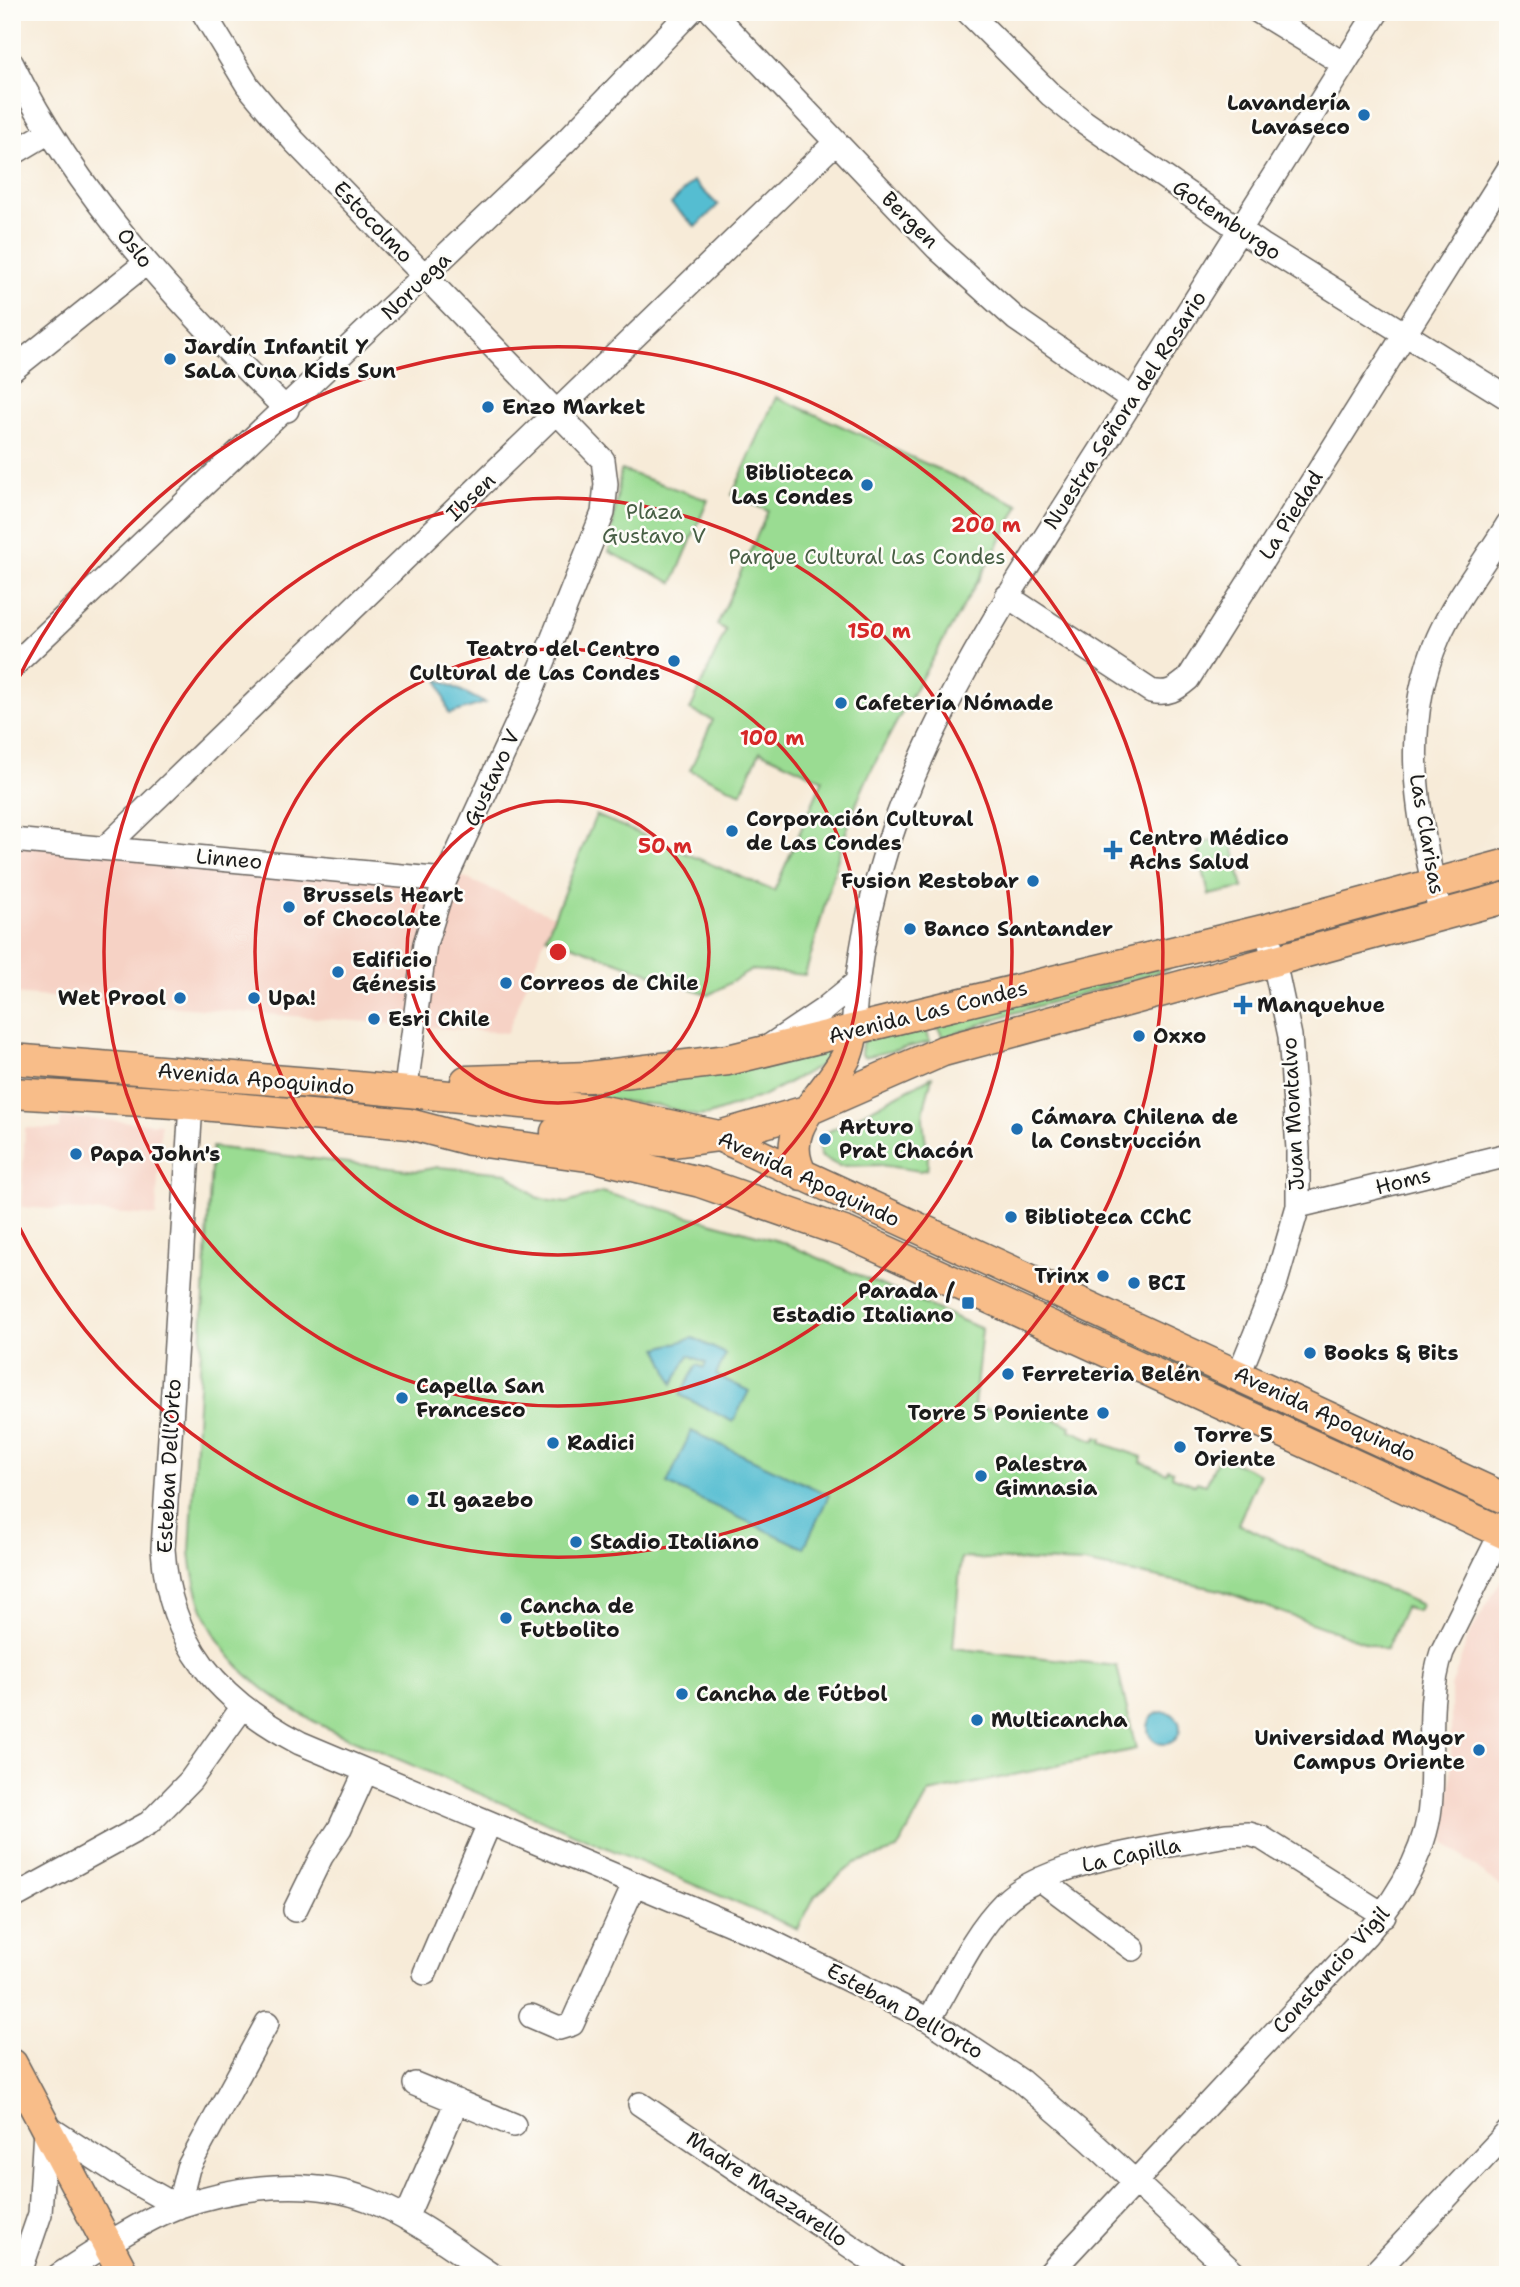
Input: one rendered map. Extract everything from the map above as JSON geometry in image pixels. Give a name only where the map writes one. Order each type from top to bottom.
[{"type":"main road","name":"Avenida Las Condes","points":[[336,1085],[407,1080],[589,1077],[703,1064],[757,1054],[1267,929],[1508,864]]},
{"type":"main road","name":"Avenida Las Condes","points":[[409,1124],[460,1125],[674,1143],[719,1136],[806,1111],[943,1051],[1508,897]]},
{"type":"main road","points":[[803,1176],[796,1164],[794,1149],[806,1111],[845,1059],[853,1031]]},
{"type":"main road","name":"Avenida Apoquindo","points":[[12,1059],[336,1085],[604,1111],[719,1136],[1240,1374],[1508,1500]]},
{"type":"main road","name":"Avenida Apoquindo","points":[[12,1093],[191,1104],[409,1124],[470,1140],[594,1157],[653,1170],[847,1233],[1505,1528]]},
{"type":"main road","points":[[13,2068],[124,2275]]},
{"type":"street","name":"Estocolmo","points":[[203,12],[248,86],[293,140],[426,276],[555,415],[603,460],[606,484]]},
{"type":"street","name":"Noruega","points":[[12,667],[287,410],[565,142],[690,12]]},
{"type":"street","name":"Bergen","points":[[712,12],[937,248],[1016,319],[1132,399]]},
{"type":"street","name":"Gotemburgo","points":[[968,12],[1051,95],[1083,121],[1241,230],[1508,398]]},
{"type":"street","points":[[1259,12],[1344,64]]},
{"type":"street","name":"Nuestra Señora del Rosario","points":[[853,1031],[856,983],[875,887],[907,788],[940,714],[1007,596],[1377,12]]},
{"type":"street","name":"Oslo","points":[[12,64],[49,132],[145,262],[287,410]]},
{"type":"street","points":[[12,154],[49,132]]},
{"type":"street","name":"Ibsen","points":[[105,848],[835,143]]},
{"type":"street","name":"La Piedad","points":[[1007,596],[1151,691],[1164,694],[1176,690],[1188,679],[1508,170]]},
{"type":"street","points":[[12,370],[145,262]]},
{"type":"street","name":"Gustavo V","points":[[407,1080],[425,944],[445,880],[528,700],[603,513],[606,484]]},
{"type":"street","name":"Las Clarisas","points":[[1441,915],[1415,789],[1415,738],[1420,703],[1437,639],[1456,603],[1508,524]]},
{"type":"street","points":[[1456,603],[1508,542]]},
{"type":"street","name":"Linneo","points":[[12,840],[445,880]]},
{"type":"street","name":"Juan Montalvo","points":[[1240,1374],[1275,1284],[1298,1206],[1298,1149],[1290,1036],[1267,929]]},
{"type":"street","points":[[757,1054],[823,1010],[856,983]]},
{"type":"street","name":"Esteban Dell'Orto","points":[[191,1104],[164,1518],[164,1569],[172,1607],[188,1645],[212,1679],[242,1708],[300,1743],[766,1939],[929,2020],[963,2040],[1021,2081],[1135,2180],[1236,2275]]},
{"type":"street","name":"Homs","points":[[1298,1206],[1508,1155]]},
{"type":"street","name":"Constancio Vigil","points":[[1048,2275],[1384,1915],[1412,1867],[1427,1825],[1431,1797],[1430,1715],[1435,1674],[1442,1652],[1505,1528]]},
{"type":"street","points":[[12,1898],[149,1823],[190,1781],[242,1708]]},
{"type":"street","points":[[295,1910],[321,1857],[340,1828],[366,1771]]},
{"type":"street","points":[[425,1972],[489,1824]]},
{"type":"street","name":"La Capilla","points":[[929,2020],[994,1914],[1013,1894],[1040,1879],[1081,1866],[1226,1835],[1249,1834],[1274,1844],[1384,1915]]},
{"type":"street","points":[[1040,1879],[1133,1949]]},
{"type":"street","points":[[531,2016],[559,2028],[572,2024],[634,1885]]},
{"type":"street","points":[[177,2207],[188,2168],[267,2023]]},
{"type":"street","points":[[415,2084],[514,2125]]},
{"type":"street","points":[[406,2218],[457,2102]]},
{"type":"street","name":"Madre Mazzarello","points":[[640,2104],[893,2275]]},
{"type":"street","points":[[45,2126],[177,2207]]},
{"type":"street","points":[[19,2275],[40,2214],[45,2177],[45,2126]]},
{"type":"street","points":[[1373,2275],[1508,2132]]},
{"type":"street","points":[[59,2275],[177,2207],[265,2188],[308,2187],[351,2194],[406,2218],[493,2275]]},
{"type":"shaded area","points":[[12,840],[439,867],[554,916],[507,1033],[12,994]]},
{"type":"shaded area","points":[[61,1117],[161,1124],[156,1216],[21,1207],[25,1128],[60,1129]]},
{"type":"shaded area","name":"Universidad Mayor Campus Oriente","points":[[1507,1570],[1508,1893],[1445,1843],[1451,1777],[1451,1687],[1469,1635]]},
{"type":"green space","name":"Parque Cultural Las Condes","points":[[776,397],[1019,505],[866,781],[840,852],[805,975],[752,970],[709,995],[546,936],[596,815],[774,891],[823,780],[760,751],[741,793],[690,770],[713,720],[690,710],[726,630],[717,625],[768,511],[732,495]]},
{"type":"green space","name":"Plaza Gustavo V","points":[[621,470],[708,500],[673,583],[609,552]]},
{"type":"green space","points":[[1231,837],[1243,888],[1209,895],[1197,844]]},
{"type":"green space","points":[[1168,965],[1169,969],[1010,1014],[943,1038],[934,1019]]},
{"type":"green space","points":[[924,1022],[930,1042],[865,1057],[861,1054],[862,1043],[869,1037]]},
{"type":"green space","points":[[833,1046],[836,1057],[763,1096],[709,1115],[697,1116],[657,1105],[556,1094]]},
{"type":"green space","points":[[932,1077],[923,1117],[927,1169],[920,1171],[880,1165],[839,1166],[820,1156],[819,1142],[824,1134]]},
{"type":"green space","name":"Stadio Italiano","points":[[212,1147],[417,1171],[438,1167],[507,1173],[536,1197],[550,1201],[567,1203],[602,1192],[782,1242],[982,1329],[974,1407],[1052,1418],[1095,1441],[1097,1437],[1102,1439],[1101,1443],[1142,1457],[1141,1462],[1166,1473],[1168,1469],[1173,1471],[1172,1476],[1195,1485],[1197,1482],[1206,1485],[1219,1455],[1260,1474],[1238,1524],[1422,1605],[1417,1611],[1405,1607],[1386,1650],[1220,1590],[1084,1563],[961,1558],[953,1648],[1117,1666],[1136,1749],[929,1793],[897,1850],[855,1863],[815,1896],[798,1929],[339,1734],[309,1719],[258,1684],[219,1642],[205,1616],[190,1552]]},
{"type":"green space","points":[[1089,1323],[1339,1431],[1244,1401]]},
{"type":"water","points":[[693,181],[718,205],[696,227],[671,204]]},
{"type":"water","points":[[438,679],[485,703],[449,714]]},
{"type":"water","points":[[693,1338],[726,1354],[716,1375],[749,1391],[733,1422],[680,1395],[697,1365],[704,1368],[706,1363],[689,1355],[673,1384],[658,1348]]},
{"type":"water","points":[[691,1431],[829,1495],[804,1548],[667,1484]]},
{"type":"water","points":[[1164,1712],[1175,1717],[1180,1728],[1175,1739],[1164,1744],[1153,1739],[1148,1728],[1153,1717]]},
{"type":"place","name":"Lavandería Lavaseco","points":[[1364,115]]},
{"type":"place","name":"Jardín Infantil Y SaLa Cuna Kids Sun","points":[[170,359]]},
{"type":"place","name":"Enzo Market","points":[[488,407]]},
{"type":"place","name":"Biblioteca Las Condes","points":[[867,485]]},
{"type":"place","name":"Teatro del Centro Cultural de Las Condes","points":[[674,661]]},
{"type":"place","name":"Cafetería Nómade","points":[[841,703]]},
{"type":"place","name":"Corporación Cultural de Las Condes","points":[[732,831]]},
{"type":"place","name":"Centro Médico Achs Salud","points":[[1113,850]]},
{"type":"place","name":"Fusion Restobar","points":[[1033,881]]},
{"type":"place","name":"Brussels Heart of Chocolate","points":[[289,907]]},
{"type":"place","name":"Banco Santander","points":[[910,929]]},
{"type":"place","name":"Edificio Génesis","points":[[338,972]]},
{"type":"place","name":"Correos de Chile","points":[[506,983]]},
{"type":"place","name":"Wet Prool","points":[[180,998]]},
{"type":"place","name":"Upa!","points":[[254,998]]},
{"type":"place","name":"Manquehue","points":[[1243,1005]]},
{"type":"place","name":"Esri Chile","points":[[374,1019]]},
{"type":"place","name":"Oxxo","points":[[1139,1036]]},
{"type":"place","name":"Cámara Chilena de la Construcción","points":[[1017,1129]]},
{"type":"place","name":"Arturo Prat Chacón","points":[[825,1139]]},
{"type":"place","name":"Papa John's","points":[[76,1154]]},
{"type":"place","name":"Biblioteca CChC","points":[[1011,1217]]},
{"type":"place","name":"Trinx","points":[[1103,1276]]},
{"type":"place","name":"BCI","points":[[1134,1283]]},
{"type":"place","name":"Parada / Estadio Italiano","points":[[968,1303]]},
{"type":"place","name":"Books & Bits","points":[[1310,1353]]},
{"type":"place","name":"Ferreteria Belén","points":[[1008,1374]]},
{"type":"place","name":"Capella San Francesco","points":[[402,1398]]},
{"type":"place","name":"Torre 5 Poniente","points":[[1103,1413]]},
{"type":"place","name":"Radici","points":[[553,1443]]},
{"type":"place","name":"Torre 5 Oriente","points":[[1180,1447]]},
{"type":"place","name":"Palestra Gimnasia","points":[[981,1476]]},
{"type":"place","name":"Il gazebo","points":[[413,1500]]},
{"type":"place","name":"Stadio Italiano","points":[[576,1542]]},
{"type":"place","name":"Cancha de Futbolito","points":[[506,1618]]},
{"type":"place","name":"Cancha de Fútbol","points":[[682,1694]]},
{"type":"place","name":"Multicancha","points":[[977,1720]]},
{"type":"place","name":"Universidad Mayor Campus Oriente","points":[[1479,1750]]}]
